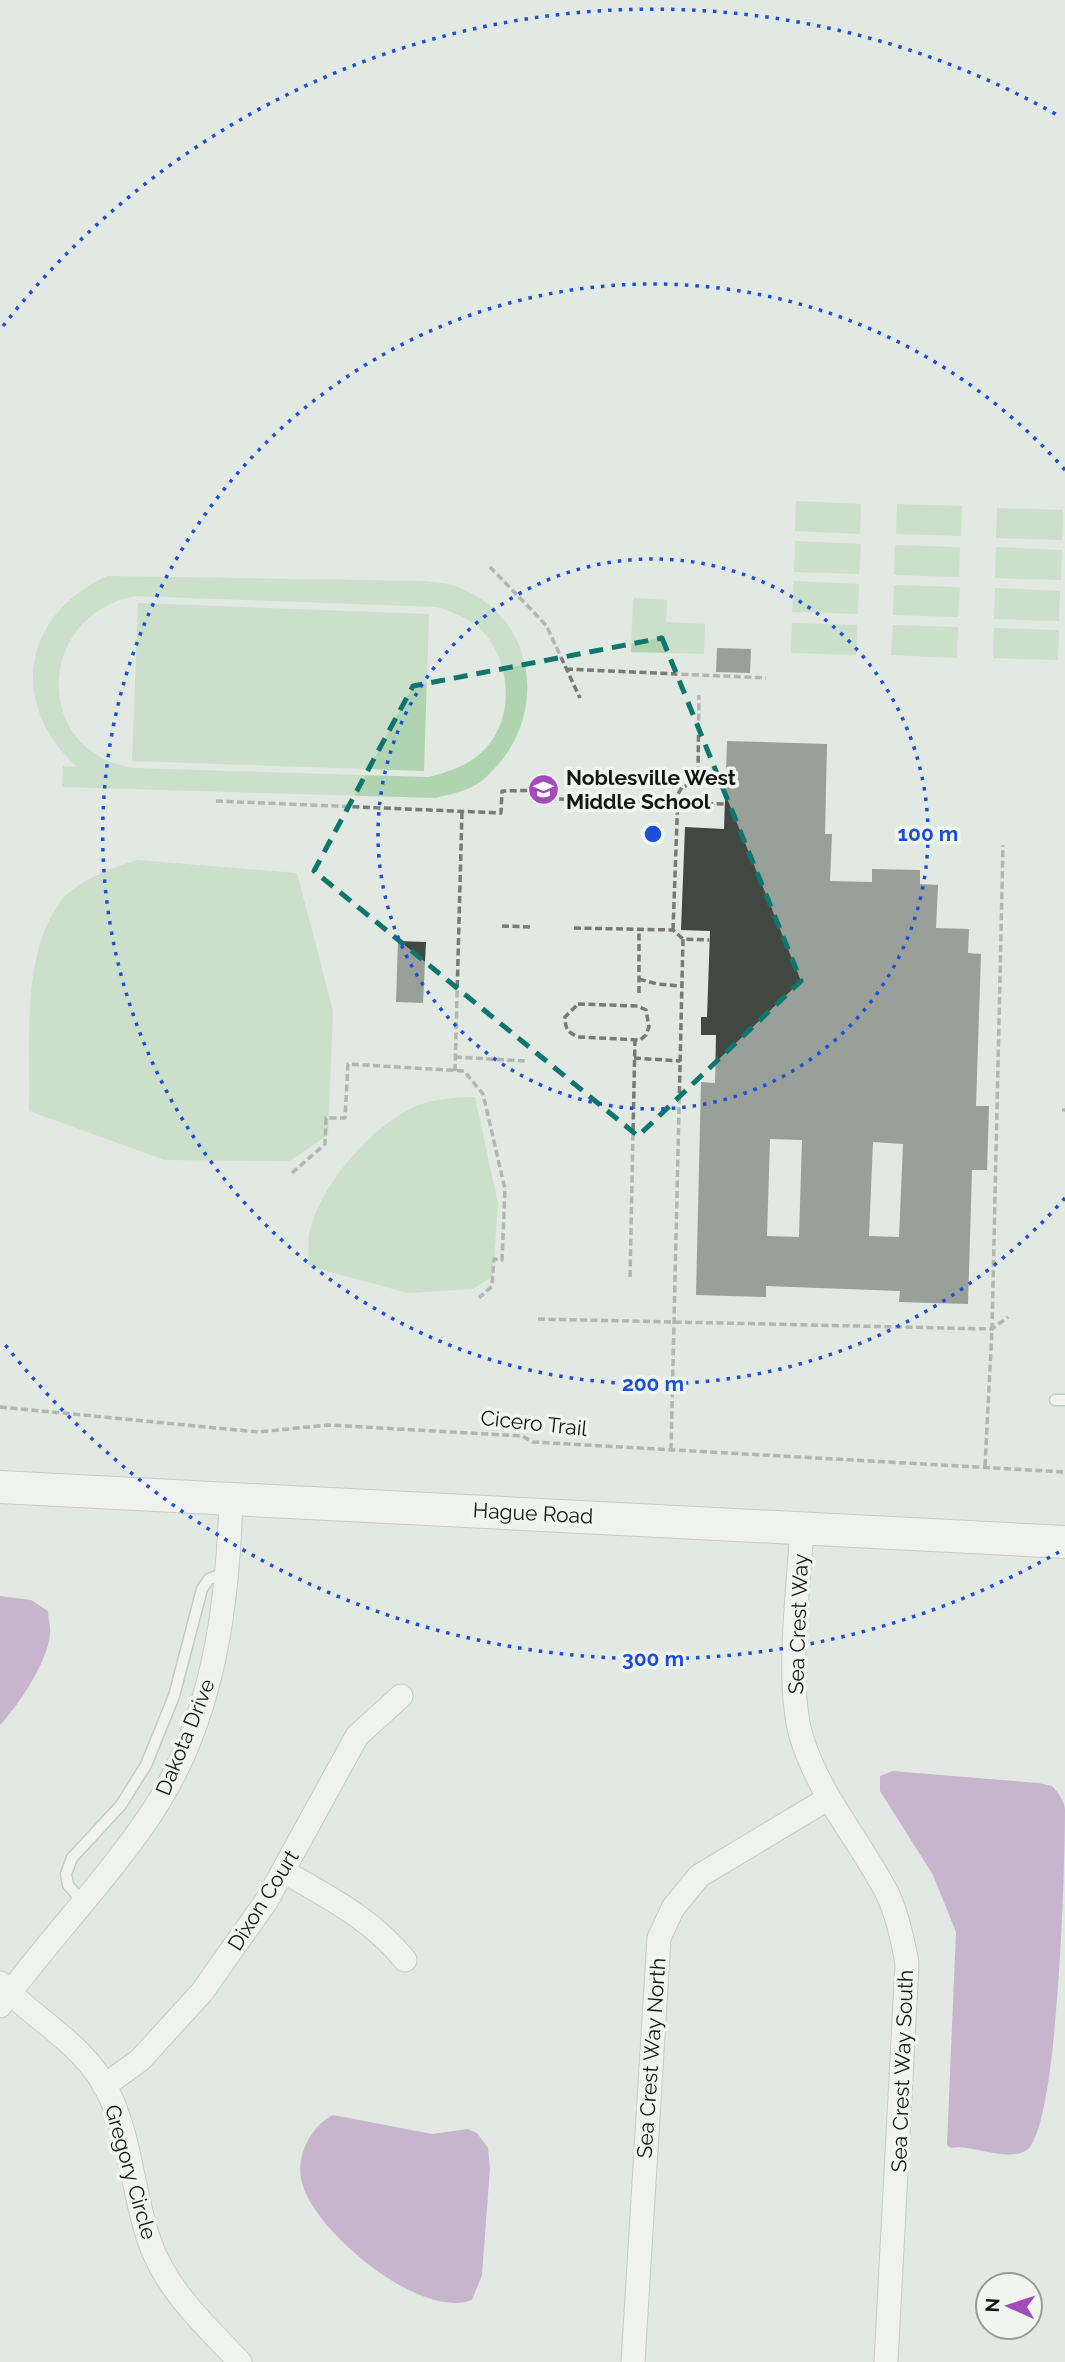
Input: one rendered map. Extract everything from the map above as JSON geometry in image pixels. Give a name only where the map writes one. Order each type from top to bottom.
[{"type":"main road","name":"Hague Road","points":[[0,1487],[1065,1542]]},
{"type":"street","name":"Dakota Drive","points":[[3,1994],[83,1902],[152,1812],[179,1762],[205,1696],[217,1652],[228,1572],[231,1499]]},
{"type":"street","name":"Sea Crest Way","points":[[802,1527],[794,1691],[796,1714],[810,1761],[829,1798]]},
{"type":"street","name":"Dixon Court","points":[[104,2086],[140,2060],[202,1992],[250,1927],[357,1736],[401,1696]]},
{"type":"street","name":"Sea Crest Way North","points":[[633,2362],[659,1938],[673,1908],[699,1876],[829,1798]]},
{"type":"street","name":"Sea Crest Way South","points":[[829,1798],[887,1894],[899,1926],[907,1965],[907,2010],[886,2362]]},
{"type":"street","points":[[283,1871],[357,1914],[390,1941],[405,1959]]},
{"type":"street","name":"Gregory Circle","points":[[3,1994],[73,2044],[104,2086],[116,2113],[149,2239],[159,2264],[182,2301],[240,2362]]},
{"type":"lane","points":[[83,1902],[68,1885],[66,1874],[72,1857],[121,1805],[146,1765],[174,1696],[202,1589],[209,1579],[228,1572]]},
{"type":"path","points":[[490,566],[546,625],[580,698]]},
{"type":"path","points":[[566,669],[766,678]]},
{"type":"path","points":[[673,930],[678,804],[682,787],[695,783],[698,774],[699,695]]},
{"type":"path","points":[[216,801],[501,813],[502,791],[543,790],[555,799],[725,804]]},
{"type":"path","points":[[455,1071],[462,811]]},
{"type":"path","points":[[985,1466],[992,1329],[1003,845]]},
{"type":"path","points":[[502,926],[531,927]]},
{"type":"path","points":[[575,928],[673,930],[683,939],[709,940]]},
{"type":"path","points":[[639,929],[639,993]]},
{"type":"path","points":[[671,1450],[683,939]]},
{"type":"path","points":[[639,979],[657,985],[682,986]]},
{"type":"path","points":[[578,1004],[638,1006],[646,1010],[649,1027],[646,1035],[635,1040],[578,1037],[565,1026],[565,1017],[578,1004]]},
{"type":"path","points":[[630,1277],[635,1040]]},
{"type":"path","points":[[456,1057],[525,1061]]},
{"type":"path","points":[[634,1058],[680,1061]]},
{"type":"path","points":[[292,1174],[325,1144],[326,1118],[345,1118],[348,1064],[464,1071],[483,1094],[505,1189],[502,1260],[494,1259],[492,1286],[479,1298]]},
{"type":"path","points":[[538,1319],[992,1329],[1008,1317]]},
{"type":"path","name":"Cicero Trail","points":[[0,1407],[258,1432],[328,1425],[522,1436],[533,1442],[1065,1472]]},
{"type":"highlighted area","points":[[662,638],[801,981],[638,1136],[314,871],[413,686]]},
{"type":"green space","points":[[796,501],[861,504],[860,534],[795,531]]},
{"type":"green space","points":[[897,504],[962,506],[961,536],[896,534]]},
{"type":"green space","points":[[997,508],[1063,510],[1062,540],[996,538]]},
{"type":"green space","points":[[795,541],[861,544],[859,574],[794,572]]},
{"type":"green space","points":[[895,545],[960,547],[959,577],[894,575]]},
{"type":"green space","points":[[996,547],[1062,550],[1061,580],[995,578]]},
{"type":"green space","points":[[107,576],[422,581],[450,585],[481,599],[502,618],[517,641],[525,666],[527,694],[522,721],[511,747],[483,780],[467,789],[436,798],[62,787],[63,766],[77,767],[55,742],[41,716],[34,689],[34,663],[42,637],[57,613],[78,593]],"holes":[[[136,596],[437,607],[472,622],[485,634],[502,665],[506,700],[496,734],[486,748],[466,763],[436,775],[428,777],[135,768],[101,758],[77,738],[63,713],[59,684],[64,655],[78,629],[102,608]]]},
{"type":"green space","points":[[794,581],[859,584],[858,614],[792,612]]},
{"type":"green space","points":[[894,585],[960,587],[958,617],[893,615]]},
{"type":"green space","points":[[995,588],[1060,591],[1059,621],[994,619]]},
{"type":"green space","points":[[633,598],[667,600],[666,622],[705,624],[704,654],[631,652]]},
{"type":"green space","points":[[138,603],[429,614],[424,771],[132,761]]},
{"type":"green space","points":[[792,623],[857,625],[856,655],[791,653]]},
{"type":"green space","points":[[893,625],[958,627],[957,658],[891,655]]},
{"type":"green space","points":[[994,628],[1059,630],[1058,660],[993,658]]},
{"type":"green space","points":[[137,860],[297,873],[333,1011],[328,1135],[290,1161],[165,1160],[29,1111],[30,1002],[33,974],[48,923],[61,901],[76,887]]},
{"type":"green space","points":[[475,1097],[498,1204],[493,1276],[473,1289],[408,1293],[308,1266],[309,1233],[319,1207],[339,1173],[366,1142],[381,1128],[412,1108],[443,1099]]},
{"type":"shaded area","points":[[0,1596],[31,1600],[48,1611],[50,1630],[48,1644],[38,1669],[23,1695],[0,1725]]},
{"type":"shaded area","points":[[893,1771],[1038,1783],[1052,1786],[1063,1803],[1065,1837],[1062,1930],[1054,2040],[1039,2126],[1029,2148],[1022,2153],[1002,2154],[969,2148],[951,2148],[947,2145],[956,1932],[933,1875],[880,1791],[880,1776]]},
{"type":"shaded area","points":[[333,2115],[432,2134],[468,2129],[477,2133],[488,2148],[490,2168],[482,2275],[472,2300],[450,2303],[425,2297],[399,2285],[348,2247],[327,2225],[311,2203],[300,2173],[303,2153],[311,2135]]},
{"type":"building","points":[[717,648],[751,649],[750,673],[716,672]]},
{"type":"building","points":[[727,741],[827,744],[825,834],[832,834],[830,881],[872,882],[872,869],[920,870],[920,884],[938,885],[936,928],[969,929],[968,953],[981,954],[976,1106],[989,1106],[987,1170],[972,1170],[968,1304],[899,1302],[900,1291],[766,1286],[766,1297],[696,1295],[701,1082],[715,1083],[716,1035],[701,1035],[701,1017],[707,1017],[710,931],[681,930],[685,827],[724,829]],"holes":[[[770,1139],[802,1140],[799,1237],[767,1236]],[[873,1142],[903,1144],[899,1237],[869,1236]]]},
{"type":"building","points":[[398,941],[426,942],[423,1003],[396,1002]]},
{"type":"place","name":"Noblesville West Middle School","points":[[543,789]]}]
